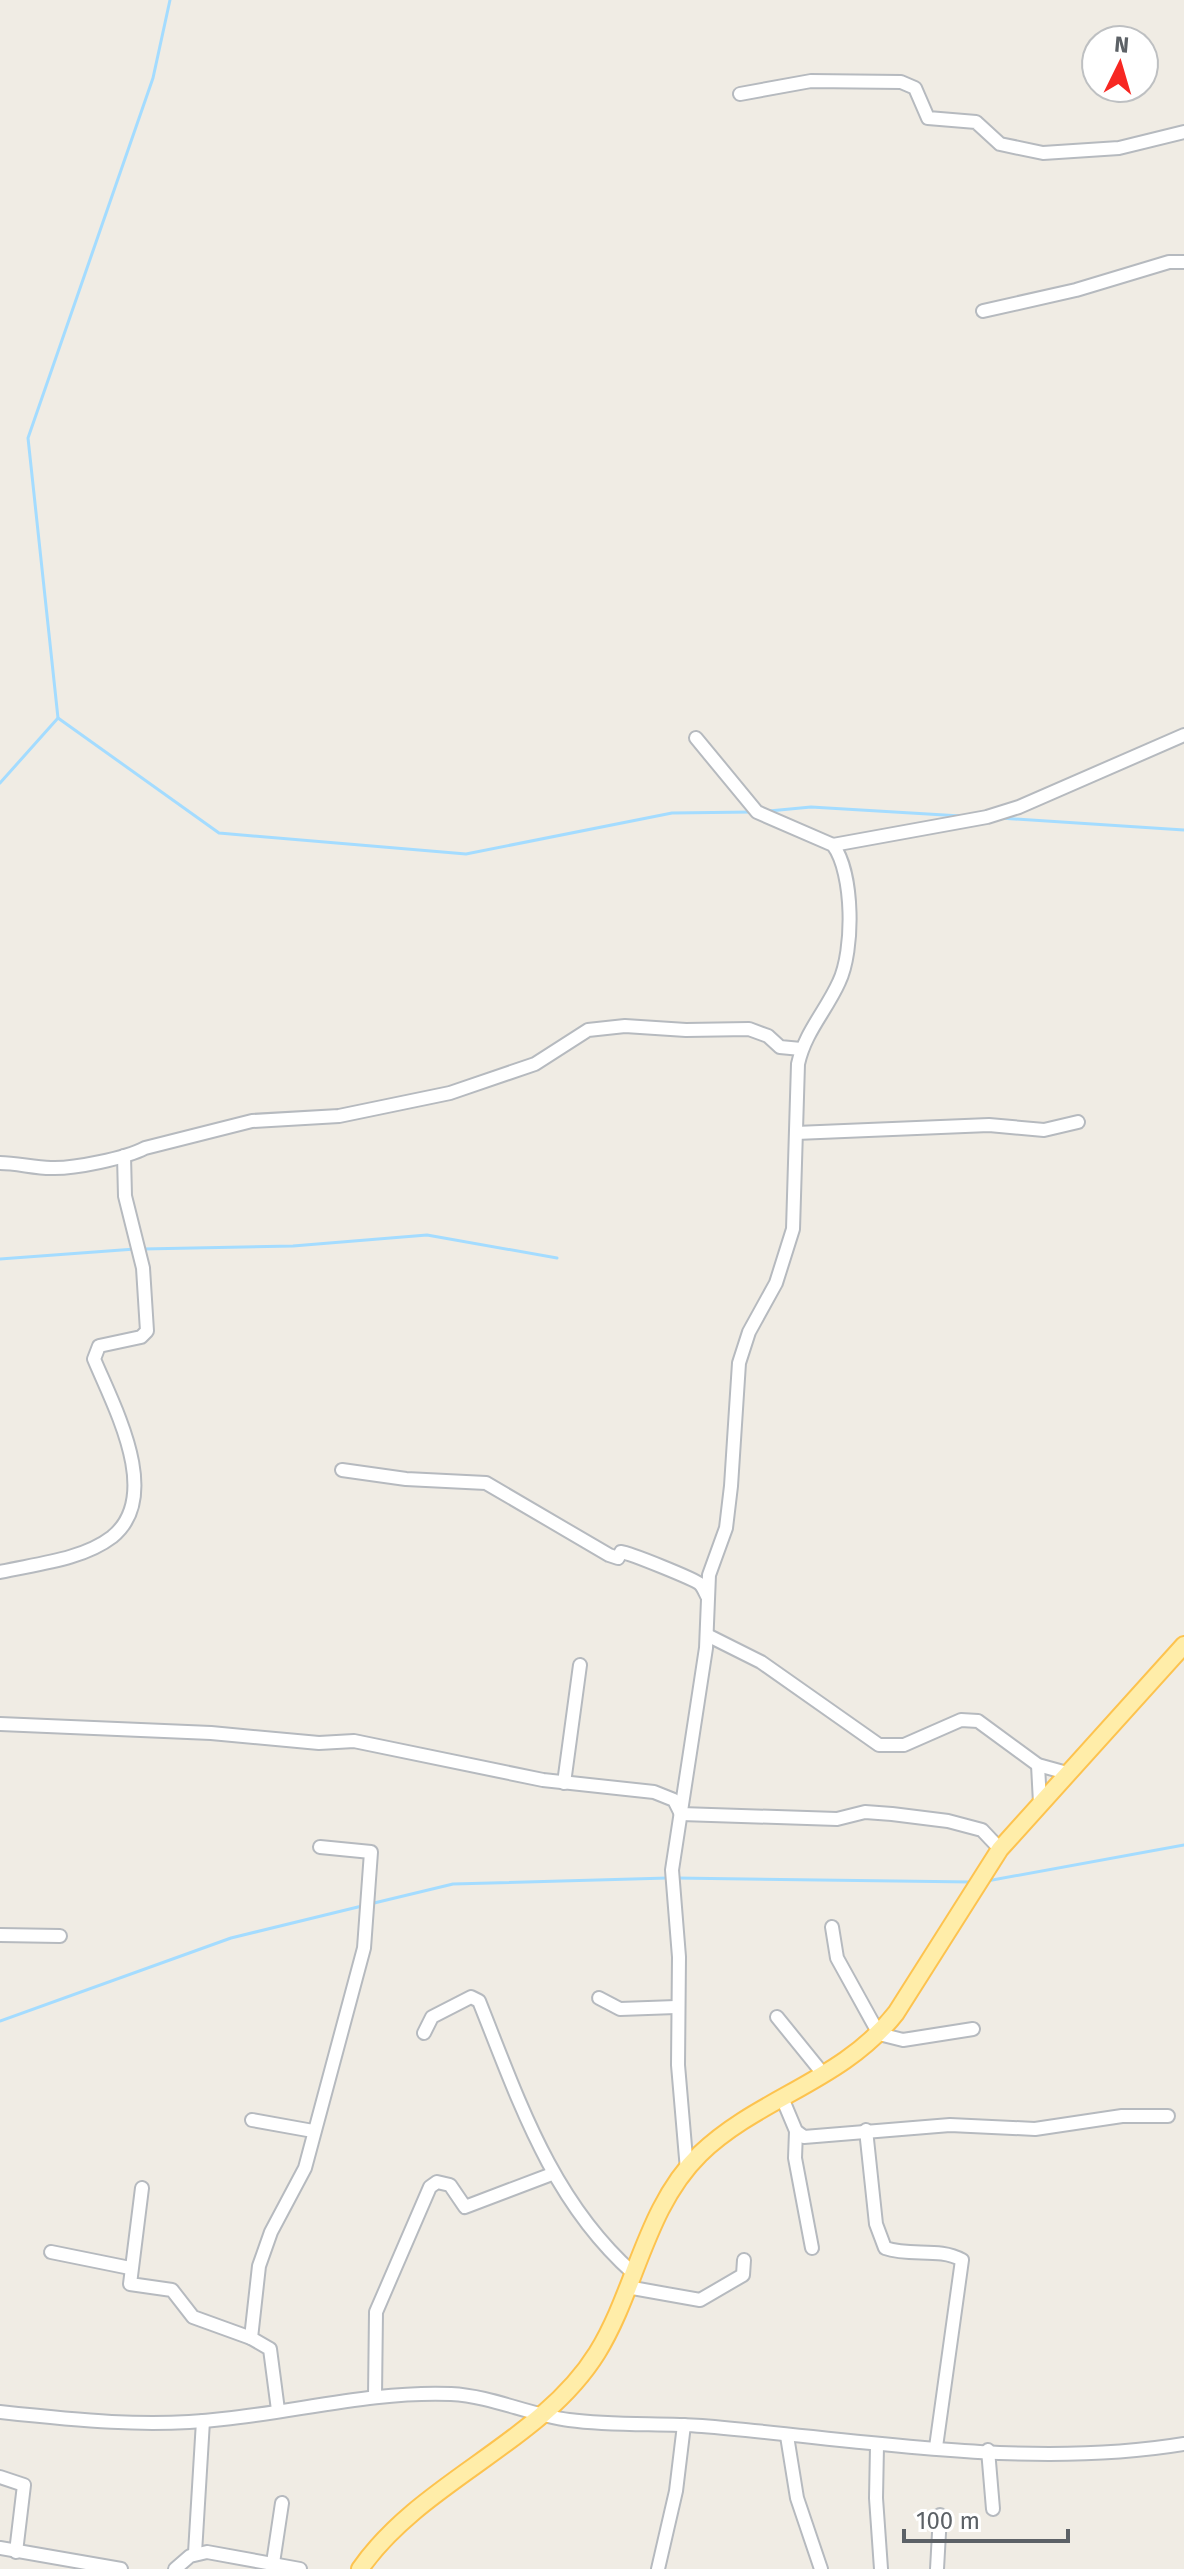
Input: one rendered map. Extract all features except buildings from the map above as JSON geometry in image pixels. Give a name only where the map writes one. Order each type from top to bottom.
[{"type":"main road","points":[[360,2569],[375,2548],[414,2510],[540,2414],[596,2354],[659,2214],[687,2170],[727,2133],[824,2075],[879,2034],[896,2013],[1000,1849],[1184,1645]]},
{"type":"street","points":[[740,94],[811,81],[901,82],[915,88],[928,118],[976,122],[1000,144],[1043,153],[1119,148],[1184,132]]},
{"type":"street","points":[[983,311],[1076,290],[1169,262],[1184,262]]},
{"type":"street","points":[[696,738],[757,812],[833,845],[987,817],[1184,735]]},
{"type":"street","points":[[687,2170],[680,2113],[676,2007],[679,1957],[672,1870],[707,1635],[709,1575],[727,1519],[739,1363],[749,1332],[776,1283],[793,1229],[801,1049],[839,983],[844,965],[850,888],[843,862],[833,845]]},
{"type":"street","points":[[0,1163],[51,1168],[124,1156],[252,1121],[339,1116],[450,1093],[535,1064],[588,1030],[625,1026],[749,1029],[768,1036],[780,1047],[801,1049]]},
{"type":"street","points":[[796,1133],[989,1125],[1044,1130],[1078,1122]]},
{"type":"street","points":[[0,1572],[97,1545],[113,1536],[132,1509],[135,1470],[94,1359],[99,1346],[141,1337],[147,1331],[143,1268],[125,1196],[124,1156]]},
{"type":"street","points":[[342,1470],[406,1479],[486,1483],[609,1555],[618,1558],[621,1552],[637,1555],[665,1571],[697,1582],[707,1596]]},
{"type":"street","points":[[707,1635],[761,1662],[879,1745],[904,1745],[961,1720],[978,1721],[1038,1765],[1067,1773]]},
{"type":"street","points":[[564,1783],[580,1665]]},
{"type":"street","points":[[0,1724],[211,1733],[319,1743],[354,1741],[564,1783],[654,1792],[674,1800],[681,1814]]},
{"type":"street","points":[[1038,1765],[1040,1803]]},
{"type":"street","points":[[681,1814],[837,1819],[865,1812],[892,1814],[948,1821],[982,1830],[1000,1849]]},
{"type":"street","points":[[251,2338],[259,2266],[271,2232],[297,2189],[364,1948],[371,1890],[371,1852],[320,1847]]},
{"type":"street","points":[[832,1927],[837,1958],[879,2034],[903,2040],[973,2029]]},
{"type":"street","points":[[0,1935],[60,1936]]},
{"type":"street","points":[[424,2033],[432,2017],[471,1997],[479,2001],[537,2147],[589,2229],[630,2280],[700,2300],[743,2275],[744,2260]]},
{"type":"street","points":[[599,1998],[620,2009],[676,2007]]},
{"type":"street","points":[[777,2017],[824,2075]]},
{"type":"street","points":[[783,2100],[796,2131],[795,2158],[812,2248]]},
{"type":"street","points":[[796,2131],[804,2137],[950,2125],[1035,2129],[1122,2116],[1168,2116]]},
{"type":"street","points":[[252,2120],[313,2131]]},
{"type":"street","points":[[866,2130],[876,2224],[885,2248],[903,2254],[947,2253],[962,2260],[936,2447]]},
{"type":"street","points":[[375,2396],[376,2312],[430,2187],[437,2182],[450,2185],[465,2207],[552,2174]]},
{"type":"street","points":[[142,2188],[130,2284],[172,2290],[193,2317],[251,2338],[270,2349],[278,2410]]},
{"type":"street","points":[[51,2252],[130,2268]]},
{"type":"street","points":[[0,2412],[119,2423],[203,2421],[375,2396],[476,2396],[540,2414],[588,2422],[684,2425],[877,2446],[1109,2453],[1184,2444]]},
{"type":"street","points":[[195,2553],[203,2421]]},
{"type":"street","points":[[658,2569],[676,2491],[684,2425]]},
{"type":"street","points":[[787,2436],[797,2498],[821,2569]]},
{"type":"street","points":[[877,2446],[876,2498],[881,2569]]},
{"type":"street","points":[[988,2450],[993,2509]]},
{"type":"street","points":[[0,2477],[24,2485],[16,2552]]},
{"type":"street","points":[[273,2563],[282,2503]]},
{"type":"street","points":[[937,2569],[940,2515]]},
{"type":"street","points":[[0,2548],[62,2565],[121,2569]]},
{"type":"street","points":[[175,2569],[195,2553],[207,2552],[300,2569]]},
{"type":"waterway","points":[[0,783],[58,718],[28,438],[153,78],[170,0]]},
{"type":"waterway","points":[[58,718],[219,833],[466,854],[672,813],[753,812]]},
{"type":"waterway","points":[[769,811],[811,807],[961,816]]},
{"type":"waterway","points":[[1000,818],[1184,830]]},
{"type":"waterway","points":[[143,1249],[293,1246],[427,1235],[557,1258]]},
{"type":"waterway","points":[[0,1259],[135,1249]]},
{"type":"waterway","points":[[987,1881],[1184,1845]]},
{"type":"waterway","points":[[370,1904],[453,1884],[668,1878]]},
{"type":"waterway","points":[[675,1878],[972,1882]]},
{"type":"waterway","points":[[0,2021],[231,1938],[362,1906]]}]
